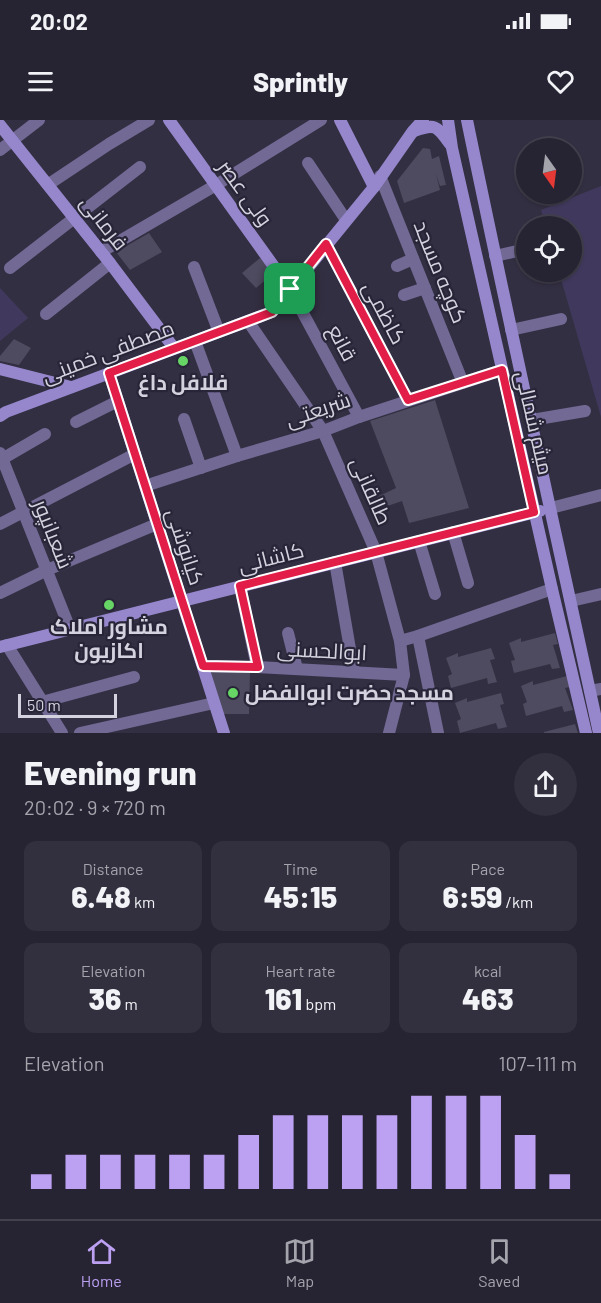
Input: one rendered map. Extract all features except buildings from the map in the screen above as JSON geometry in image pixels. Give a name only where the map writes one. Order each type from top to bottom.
[{"type":"main road","name":"ولی عصر","points":[[169,120],[290,289]]},
{"type":"main road","points":[[340,120],[377,182]]},
{"type":"main road","name":"مصطفی خمینی","points":[[0,416],[272,312],[377,182],[423,120]]},
{"type":"main road","name":"میثم شمالی","points":[[448,120],[452,148],[586,733]]},
{"type":"main road","name":"میثم شمالی","points":[[466,120],[571,601],[596,690],[599,733]]},
{"type":"main road","name":"فرمانی","points":[[0,124],[49,184],[174,348]]},
{"type":"main road","points":[[413,131],[428,126],[438,128],[452,148]]},
{"type":"main road","points":[[0,369],[71,387]]},
{"type":"main road","name":"کیانوشی","points":[[109,373],[225,733]]},
{"type":"main road","name":"کاشانی","points":[[3,646],[551,508]]},
{"type":"street","points":[[0,150],[39,120]]},
{"type":"street","points":[[49,184],[149,120]]},
{"type":"street","points":[[101,252],[321,120]]},
{"type":"street","points":[[308,163],[346,220]]},
{"type":"street","points":[[10,268],[140,167]]},
{"type":"street","name":"کوچه مسجد","points":[[377,182],[413,259],[463,383]]},
{"type":"street","name":"کاظمی","points":[[326,244],[408,400]]},
{"type":"street","points":[[495,256],[516,251]]},
{"type":"street","points":[[398,266],[413,259]]},
{"type":"street","points":[[46,314],[110,263]]},
{"type":"street","points":[[194,267],[219,332]]},
{"type":"street","points":[[404,295],[425,288]]},
{"type":"street","name":"قانع","points":[[290,289],[359,417]]},
{"type":"street","points":[[511,330],[561,319]]},
{"type":"street","name":"طالقانی","points":[[248,321],[323,431],[376,552],[400,640],[404,675],[389,733]]},
{"type":"street","points":[[195,340],[237,456]]},
{"type":"street","name":"شریعتی","points":[[145,486],[323,431],[408,400],[502,370]]},
{"type":"street","points":[[76,422],[118,401]]},
{"type":"street","points":[[532,420],[585,411]]},
{"type":"street","points":[[184,419],[201,468]]},
{"type":"street","points":[[1,456],[45,434]]},
{"type":"street","points":[[0,524],[135,454]]},
{"type":"street","name":"شعبانپور","points":[[1,456],[70,629]]},
{"type":"street","points":[[551,508],[601,495]]},
{"type":"street","points":[[0,593],[47,570],[157,524]]},
{"type":"street","points":[[453,532],[468,583]]},
{"type":"street","points":[[419,541],[435,594]]},
{"type":"street","points":[[335,562],[354,672]]},
{"type":"street","points":[[240,586],[258,667]]},
{"type":"street","points":[[400,640],[418,636],[552,590]]},
{"type":"street","points":[[571,601],[601,594]]},
{"type":"street","points":[[288,633],[297,669]]},
{"type":"street","points":[[418,636],[438,733]]},
{"type":"street","points":[[3,646],[62,733]]},
{"type":"street","name":"ابوالحسنی","points":[[203,666],[404,675]]},
{"type":"street","points":[[42,702],[134,677]]},
{"type":"street","points":[[80,733],[214,703]]},
{"type":"shaded area","points":[[601,186],[601,417],[562,282],[582,282],[582,216],[543,216],[541,210],[556,204],[582,204],[582,194]]},
{"type":"shaded area","points":[[0,288],[28,318],[0,341]]},
{"type":"place","name":"فلافل داغ","points":[[183,361]]},
{"type":"place","name":"مشاور املاک اکازیون","points":[[109,605]]},
{"type":"place","name":"مسجد حضرت ابوالفضل","points":[[233,693]]},
{"type":"route","points":[[326,244],[408,400],[502,370],[534,512],[240,586],[258,667],[203,666],[109,373],[272,312],[290,289],[326,244]]}]
